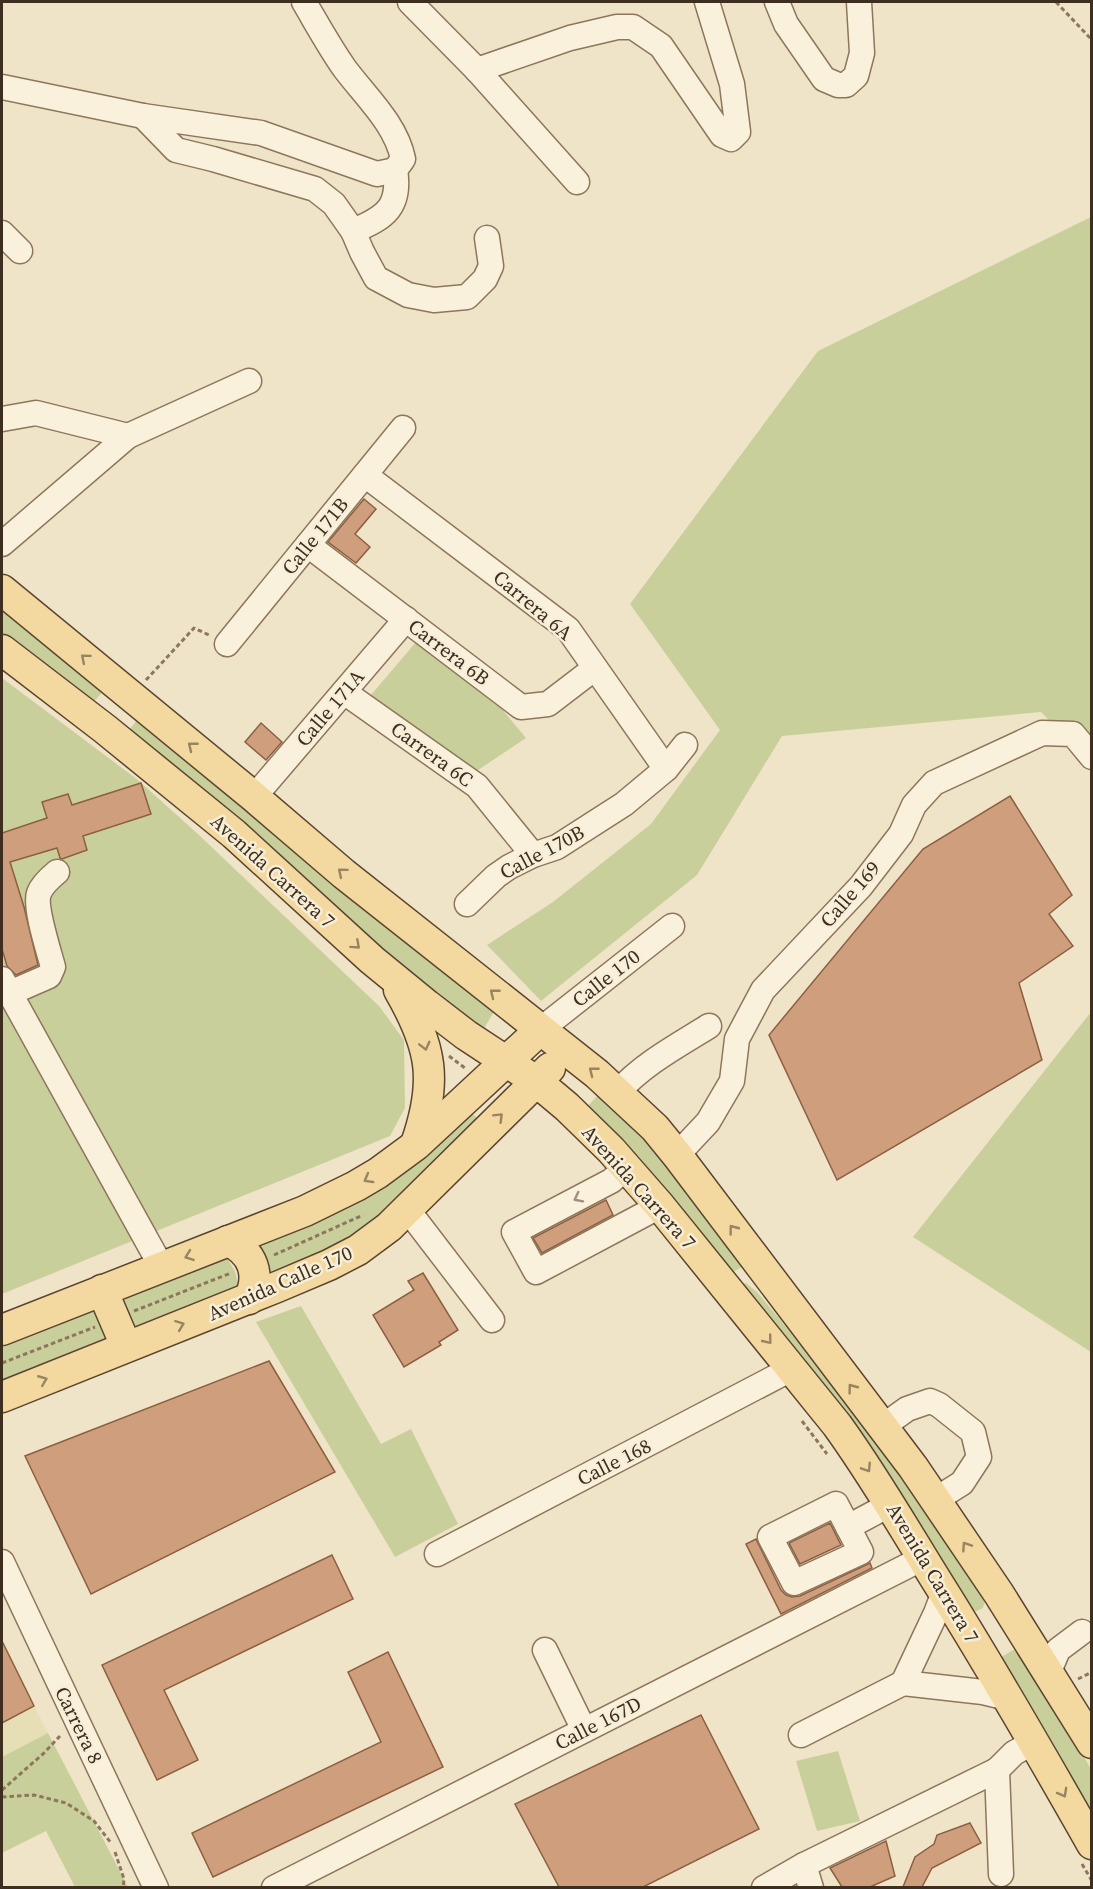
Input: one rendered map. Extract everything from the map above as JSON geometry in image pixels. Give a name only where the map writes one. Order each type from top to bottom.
[{"type":"main road","name":"Avenida Carrera 7","points":[[2,590],[136,690],[254,797],[344,874],[618,1092],[655,1128],[935,1500],[1013,1616],[1092,1743]]},
{"type":"main road","name":"Avenida Carrera 7","points":[[2,650],[105,729],[234,834],[390,975],[466,1035],[536,1081],[627,1167],[837,1425],[891,1504],[1008,1698],[1092,1844]]},
{"type":"main road","points":[[105,729],[136,690]]},
{"type":"main road","points":[[390,975],[420,1028],[426,1047],[429,1068],[428,1101],[425,1119],[416,1145]]},
{"type":"main road","points":[[2,1330],[331,1199],[378,1173],[416,1145],[540,1030]]},
{"type":"main road","name":"Avenida Calle 170","points":[[2,1397],[249,1299],[345,1257],[389,1227],[567,1051]]},
{"type":"main road","points":[[228,1241],[244,1250],[253,1264],[255,1283],[249,1299]]},
{"type":"main road","points":[[732,1295],[734,1284],[747,1273],[754,1272],[768,1276]]},
{"type":"main road","points":[[102,1290],[126,1346]]},
{"type":"main road","points":[[973,1640],[1013,1616]]},
{"type":"street","points":[[2,87],[143,116],[261,133],[377,174],[395,170],[403,159],[400,144],[379,112],[344,68],[304,2]]},
{"type":"street","points":[[410,2],[477,70],[578,182]]},
{"type":"street","points":[[477,70],[570,38],[617,27],[633,27],[661,46],[722,135],[731,139],[738,132],[732,84],[707,2]]},
{"type":"street","points":[[777,2],[786,24],[824,79],[838,85],[846,85],[856,76],[862,53],[859,2]]},
{"type":"street","points":[[143,116],[176,150],[315,189],[334,204],[352,231],[376,278],[408,295],[434,300],[467,297],[485,279],[490,266],[487,238]]},
{"type":"street","points":[[352,231],[370,224],[392,208],[398,187],[395,170]]},
{"type":"street","points":[[2,233],[20,251]]},
{"type":"street","points":[[2,544],[128,436],[249,381]]},
{"type":"street","points":[[2,419],[36,413],[128,436]]},
{"type":"street","name":"Calle 171B","points":[[227,644],[403,428]]},
{"type":"street","name":"Carrera 6A","points":[[365,475],[568,629],[666,769]]},
{"type":"street","name":"Carrera 6B","points":[[308,545],[521,707],[548,704],[595,668]]},
{"type":"street","name":"Calle 171A","points":[[254,797],[406,619]]},
{"type":"street","name":"Carrera 6C","points":[[344,692],[477,786],[533,855]]},
{"type":"street","name":"Calle 169","points":[[677,1155],[708,1122],[732,1081],[737,1039],[763,990],[861,886],[901,834],[914,805],[934,783],[1042,733],[1073,734],[1092,757]]},
{"type":"street","name":"Calle 170B","points":[[467,904],[496,876],[533,855],[557,847],[624,804],[666,769],[685,745]]},
{"type":"street","points":[[57,872],[38,895],[38,906],[53,967],[51,972],[49,976],[6,986],[161,1266]]},
{"type":"street","name":"Calle 170","points":[[540,1030],[672,926]]},
{"type":"street","points":[[618,1092],[627,1081],[660,1057],[709,1026]]},
{"type":"street","points":[[627,1167],[611,1181],[514,1232],[536,1272],[660,1206]]},
{"type":"street","points":[[407,1209],[492,1320]]},
{"type":"street","name":"Calle 168","points":[[437,1554],[791,1369]]},
{"type":"street","points":[[882,1427],[907,1409],[930,1401],[939,1405],[973,1432],[979,1457],[962,1483],[935,1500]]},
{"type":"street","points":[[848,1527],[891,1504]]},
{"type":"street","name":"Calle 167D","points":[[274,1887],[923,1558]]},
{"type":"street","name":"Carrera 8","points":[[2,1562],[156,1887]]},
{"type":"street","points":[[903,1683],[944,1592]]},
{"type":"street","points":[[1048,1674],[1058,1650],[1082,1632]]},
{"type":"street","points":[[545,1650],[584,1730]]},
{"type":"street","points":[[801,1735],[903,1683],[982,1692],[1008,1698]]},
{"type":"street","points":[[764,1887],[997,1770],[1014,1753],[1034,1742]]},
{"type":"street","points":[[997,1770],[1002,1874]]},
{"type":"street","points":[[804,1865],[811,1887]]},
{"type":"path","points":[[1056,2],[1092,40]]},
{"type":"path","points":[[136,690],[194,628],[227,644]]},
{"type":"path","points":[[441,1050],[469,1071]]},
{"type":"path","points":[[2,1790],[60,1736]]},
{"type":"path","points":[[2,1797],[34,1795],[66,1803],[94,1821],[114,1847],[124,1879],[123,1887]]},
{"type":"shaded area","points":[[34,1706],[48,1733],[2,1757],[2,1723]]},
{"type":"green space","points":[[1091,217],[1091,766],[1041,712],[782,736],[697,875],[541,1001],[487,945],[553,902],[651,824],[720,730],[630,604],[818,351]]},
{"type":"green space","points":[[2,605],[105,689],[92,704],[2,636]]},
{"type":"green space","points":[[416,642],[477,679],[526,738],[469,776],[371,695]]},
{"type":"green space","points":[[2,678],[138,780],[379,1006],[404,1040],[405,1108],[390,1136],[2,1294]]},
{"type":"green space","points":[[139,718],[495,1010],[482,1032],[428,990],[128,731]]},
{"type":"green space","points":[[1091,1012],[1091,1352],[913,1237]]},
{"type":"green space","points":[[601,1092],[665,1158],[744,1266],[726,1276],[586,1108]]},
{"type":"green space","points":[[463,1106],[481,1121],[360,1238],[266,1280],[249,1242]]},
{"type":"green space","points":[[225,1255],[235,1271],[239,1288],[135,1328],[120,1318],[121,1291]]},
{"type":"green space","points":[[746,1283],[757,1292],[778,1317],[899,1471],[985,1600],[983,1608],[977,1611],[970,1610],[740,1286]]},
{"type":"green space","points":[[98,1306],[106,1338],[102,1343],[2,1386],[2,1340]]},
{"type":"green space","points":[[301,1306],[381,1444],[411,1429],[458,1524],[395,1557],[256,1322]]},
{"type":"green space","points":[[1020,1646],[1091,1769],[1091,1815],[996,1660]]},
{"type":"green space","points":[[48,1733],[128,1887],[75,1887],[46,1831],[2,1853],[2,1757]]},
{"type":"green space","points":[[838,1751],[860,1821],[817,1831],[796,1761]]},
{"type":"building","points":[[364,499],[376,509],[355,534],[370,547],[356,563],[328,542]]},
{"type":"building","points":[[261,723],[282,742],[266,760],[245,742]]},
{"type":"building","points":[[141,783],[151,814],[83,836],[87,850],[62,859],[57,848],[10,862],[38,965],[16,975],[7,966],[2,949],[2,833],[47,818],[42,802],[68,794],[72,805]]},
{"type":"building","points":[[1010,796],[1072,895],[1049,914],[1073,946],[1019,983],[1042,1060],[837,1180],[769,1035],[923,849]]},
{"type":"building","points":[[606,1200],[613,1215],[542,1253],[533,1238]]},
{"type":"building","points":[[423,1273],[458,1330],[439,1342],[441,1345],[404,1367],[373,1315],[414,1290],[408,1281]]},
{"type":"building","points":[[269,1361],[335,1472],[91,1594],[25,1456]]},
{"type":"building","points":[[830,1523],[841,1545],[800,1564],[789,1543]]},
{"type":"building","points":[[756,1539],[781,1590],[792,1597],[800,1596],[870,1563],[872,1568],[781,1614],[746,1544]]},
{"type":"building","points":[[332,1555],[353,1599],[164,1690],[198,1760],[157,1780],[102,1665]]},
{"type":"building","points":[[2,1641],[34,1706],[2,1723]]},
{"type":"building","points":[[388,1652],[443,1767],[213,1877],[192,1833],[381,1742],[348,1672]]},
{"type":"building","points":[[701,1715],[759,1829],[643,1887],[559,1887],[515,1804]]},
{"type":"building","points":[[970,1823],[981,1843],[932,1868],[922,1887],[903,1887],[915,1857],[934,1844],[937,1835]]},
{"type":"building","points":[[886,1841],[895,1876],[870,1887],[842,1887],[830,1868]]}]
